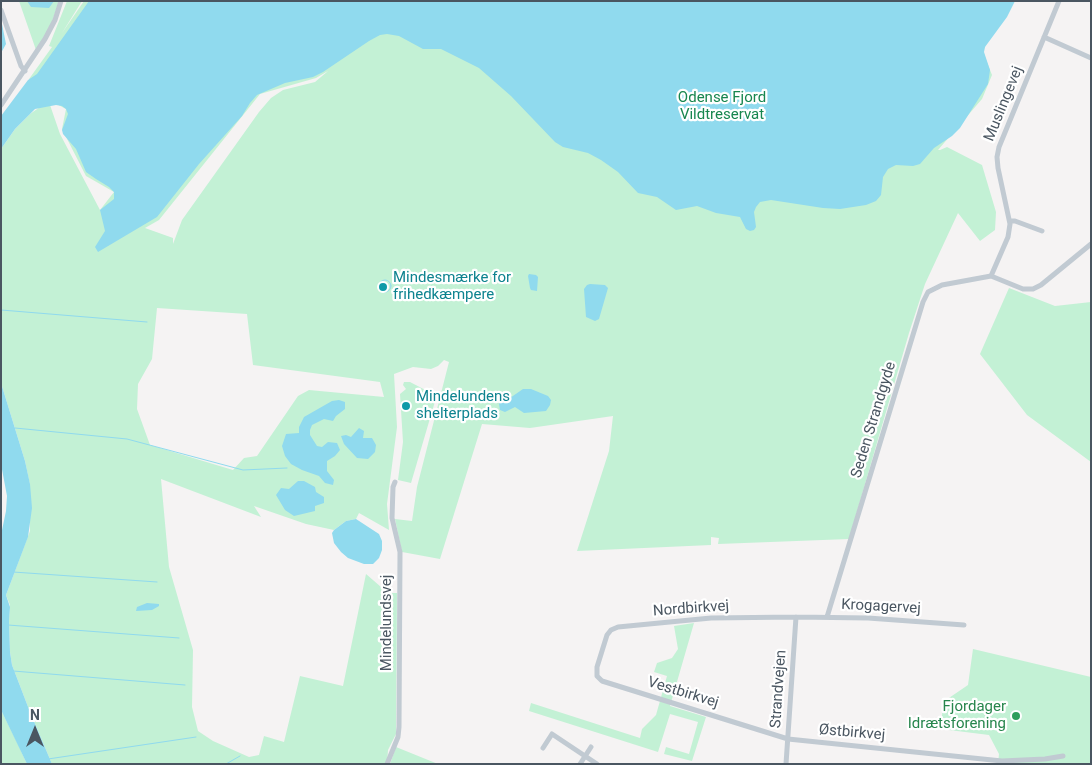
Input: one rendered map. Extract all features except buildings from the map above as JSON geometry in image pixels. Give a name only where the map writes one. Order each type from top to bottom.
[{"type":"street","points":[[1,105],[45,39],[55,20],[61,1]]},
{"type":"street","name":"Muslingevej","points":[[991,276],[1008,237],[1010,221],[998,168],[997,157],[999,148],[1059,1]]},
{"type":"street","points":[[1,10],[21,66],[25,71]]},
{"type":"street","points":[[1044,37],[1091,58]]},
{"type":"street","points":[[1010,221],[1042,231]]},
{"type":"street","points":[[991,276],[1023,289],[1033,289],[1041,285],[1091,244]]},
{"type":"street","name":"Seden Strandgyde","points":[[827,617],[923,302],[928,292],[942,284],[991,276]]},
{"type":"street","name":"Mindelundsvej","points":[[387,764],[398,737],[399,727],[400,552],[392,518],[393,487],[395,482]]},
{"type":"street","name":"Krogagervej","points":[[796,617],[878,619],[964,625]]},
{"type":"street","name":"Nordbirkvej","points":[[602,651],[610,632],[618,627],[711,618],[796,617]]},
{"type":"street","name":"Strandvejen","points":[[786,764],[796,617]]},
{"type":"street","name":"Vestbirkvej","points":[[602,651],[597,667],[597,676],[602,681],[788,739]]},
{"type":"street","points":[[543,748],[552,734],[597,764]]},
{"type":"street","name":"Østbirkvej","points":[[788,739],[1002,761],[1045,759],[1063,756]]},
{"type":"street","points":[[580,764],[591,747]]},
{"type":"green space","points":[[19,1],[59,1],[51,25],[36,50]]},
{"type":"green space","points":[[67,1],[82,1],[62,33],[84,1],[1014,1],[989,34],[983,52],[992,75],[982,99],[938,150],[947,147],[982,165],[996,212],[995,230],[980,241],[958,213],[925,284],[849,539],[718,544],[719,538],[711,537],[711,545],[577,551],[609,451],[613,416],[530,428],[482,424],[440,559],[402,552],[395,519],[412,521],[417,487],[449,362],[444,360],[438,366],[431,369],[413,367],[394,374],[397,427],[387,504],[389,530],[359,513],[356,519],[346,521],[334,530],[306,524],[254,506],[261,517],[161,479],[169,567],[193,650],[192,707],[198,731],[213,741],[249,757],[259,755],[264,736],[284,742],[300,676],[343,686],[366,574],[388,593],[397,593],[396,734],[388,750],[387,764],[52,764],[12,665],[10,652],[10,605],[6,595],[30,531],[30,485],[25,461],[1,383],[1,149],[15,129],[30,114],[40,107],[50,105],[60,134],[100,210],[114,192],[86,176],[62,129],[66,109],[34,92],[29,79],[52,47],[49,46]],"holes":[[[328,71],[315,82],[283,90],[271,98],[182,220],[173,244],[173,238],[145,228],[159,220],[260,94],[316,78]],[[157,308],[247,314],[253,365],[380,382],[384,397],[309,390],[298,396],[257,456],[244,458],[233,470],[150,445],[137,409],[138,384],[152,359]]]},
{"type":"green space","points":[[1009,288],[1055,306],[1091,302],[1091,462],[1027,415],[980,354]]},
{"type":"green space","points":[[404,382],[410,382],[433,394],[436,398],[411,483],[398,480],[403,442],[400,394],[406,389],[403,385]]},
{"type":"green space","points":[[694,623],[670,706],[706,717],[692,761],[664,754],[666,747],[689,754],[698,722],[670,714],[658,752],[529,711],[531,703],[640,738],[642,729],[656,715],[667,676],[654,672],[657,663],[672,658],[678,649],[674,626]]},
{"type":"green space","name":"Fjordager Idrætsforening","points":[[973,649],[1091,677],[1091,764],[998,764],[999,754],[989,735],[941,729],[943,702],[968,685]]},
{"type":"green space","points":[[1,710],[16,740],[27,764],[1,764]]},
{"type":"green space","points":[[396,747],[438,764],[390,764]]},
{"type":"water","points":[[27,1],[54,1],[49,8],[31,7]]},
{"type":"water","name":"Odense Fjord Vildtreservat","points":[[89,1],[1015,1],[1007,17],[985,47],[984,52],[990,70],[988,84],[960,128],[934,148],[920,164],[913,166],[896,165],[888,169],[883,177],[881,195],[876,201],[866,205],[840,209],[771,200],[760,202],[754,212],[756,227],[750,231],[746,229],[740,217],[716,213],[697,206],[676,210],[657,197],[638,193],[618,172],[601,160],[588,153],[563,147],[555,142],[511,96],[479,68],[441,49],[423,49],[399,36],[387,34],[380,35],[369,41],[313,77],[285,83],[257,95],[242,116],[199,164],[157,217],[98,252],[95,247],[105,231],[100,210],[114,199],[114,192],[86,172],[76,149],[63,134],[62,130],[68,114],[66,109],[56,105],[35,109],[15,129],[1,149],[1,116],[28,80],[37,74]]},
{"type":"water","points":[[1,19],[6,44],[1,53]]},
{"type":"water","points":[[529,274],[538,277],[537,291],[530,288]]},
{"type":"water","points":[[590,284],[605,285],[608,288],[599,319],[595,321],[586,317],[584,289]]},
{"type":"water","points":[[1,383],[25,461],[30,484],[32,508],[28,537],[6,595],[10,607],[10,652],[12,665],[52,764],[27,764],[1,710],[1,535],[7,496],[1,464]]},
{"type":"water","points":[[523,389],[531,389],[548,396],[551,400],[546,411],[524,413],[515,407],[505,412],[500,410],[499,404],[501,400],[510,398]]},
{"type":"water","points":[[339,400],[345,402],[345,409],[333,421],[324,419],[312,425],[310,430],[310,435],[317,446],[322,447],[328,442],[337,443],[340,450],[327,461],[327,471],[334,480],[333,485],[325,483],[319,476],[291,464],[285,456],[282,446],[286,434],[299,433],[299,427],[304,417],[332,401]]},
{"type":"water","points":[[359,428],[364,431],[363,438],[372,438],[376,445],[375,452],[368,459],[357,458],[344,444],[341,436],[351,437]]},
{"type":"water","points":[[298,481],[304,481],[315,487],[316,492],[324,497],[324,503],[315,506],[315,511],[294,516],[285,510],[276,495],[281,488],[289,489]]},
{"type":"water","points":[[356,519],[379,534],[382,541],[382,550],[379,558],[373,564],[364,564],[348,558],[334,543],[332,533],[334,530],[346,521]]},
{"type":"water","points":[[147,603],[159,604],[159,606],[152,610],[136,611],[137,607]]},
{"type":"waterway","points":[[383,280],[387,280],[391,286],[387,292],[383,292],[379,288],[379,284],[383,280]]},
{"type":"waterway","points":[[1,310],[147,322]]},
{"type":"waterway","points":[[15,428],[127,439],[243,470],[287,468]]},
{"type":"waterway","points":[[13,572],[157,582]]},
{"type":"waterway","points":[[8,625],[179,638]]},
{"type":"waterway","points":[[13,671],[185,685]]},
{"type":"waterway","points":[[48,759],[196,737]]},
{"type":"waterway","points":[[226,764],[240,756]]},
{"type":"place","name":"Mindesmærke for frihedkæmpere","points":[[383,287]]},
{"type":"place","name":"Mindelundens shelterplads","points":[[406,406]]},
{"type":"place","name":"Fjordager Idrætsforening","points":[[1016,716]]}]
